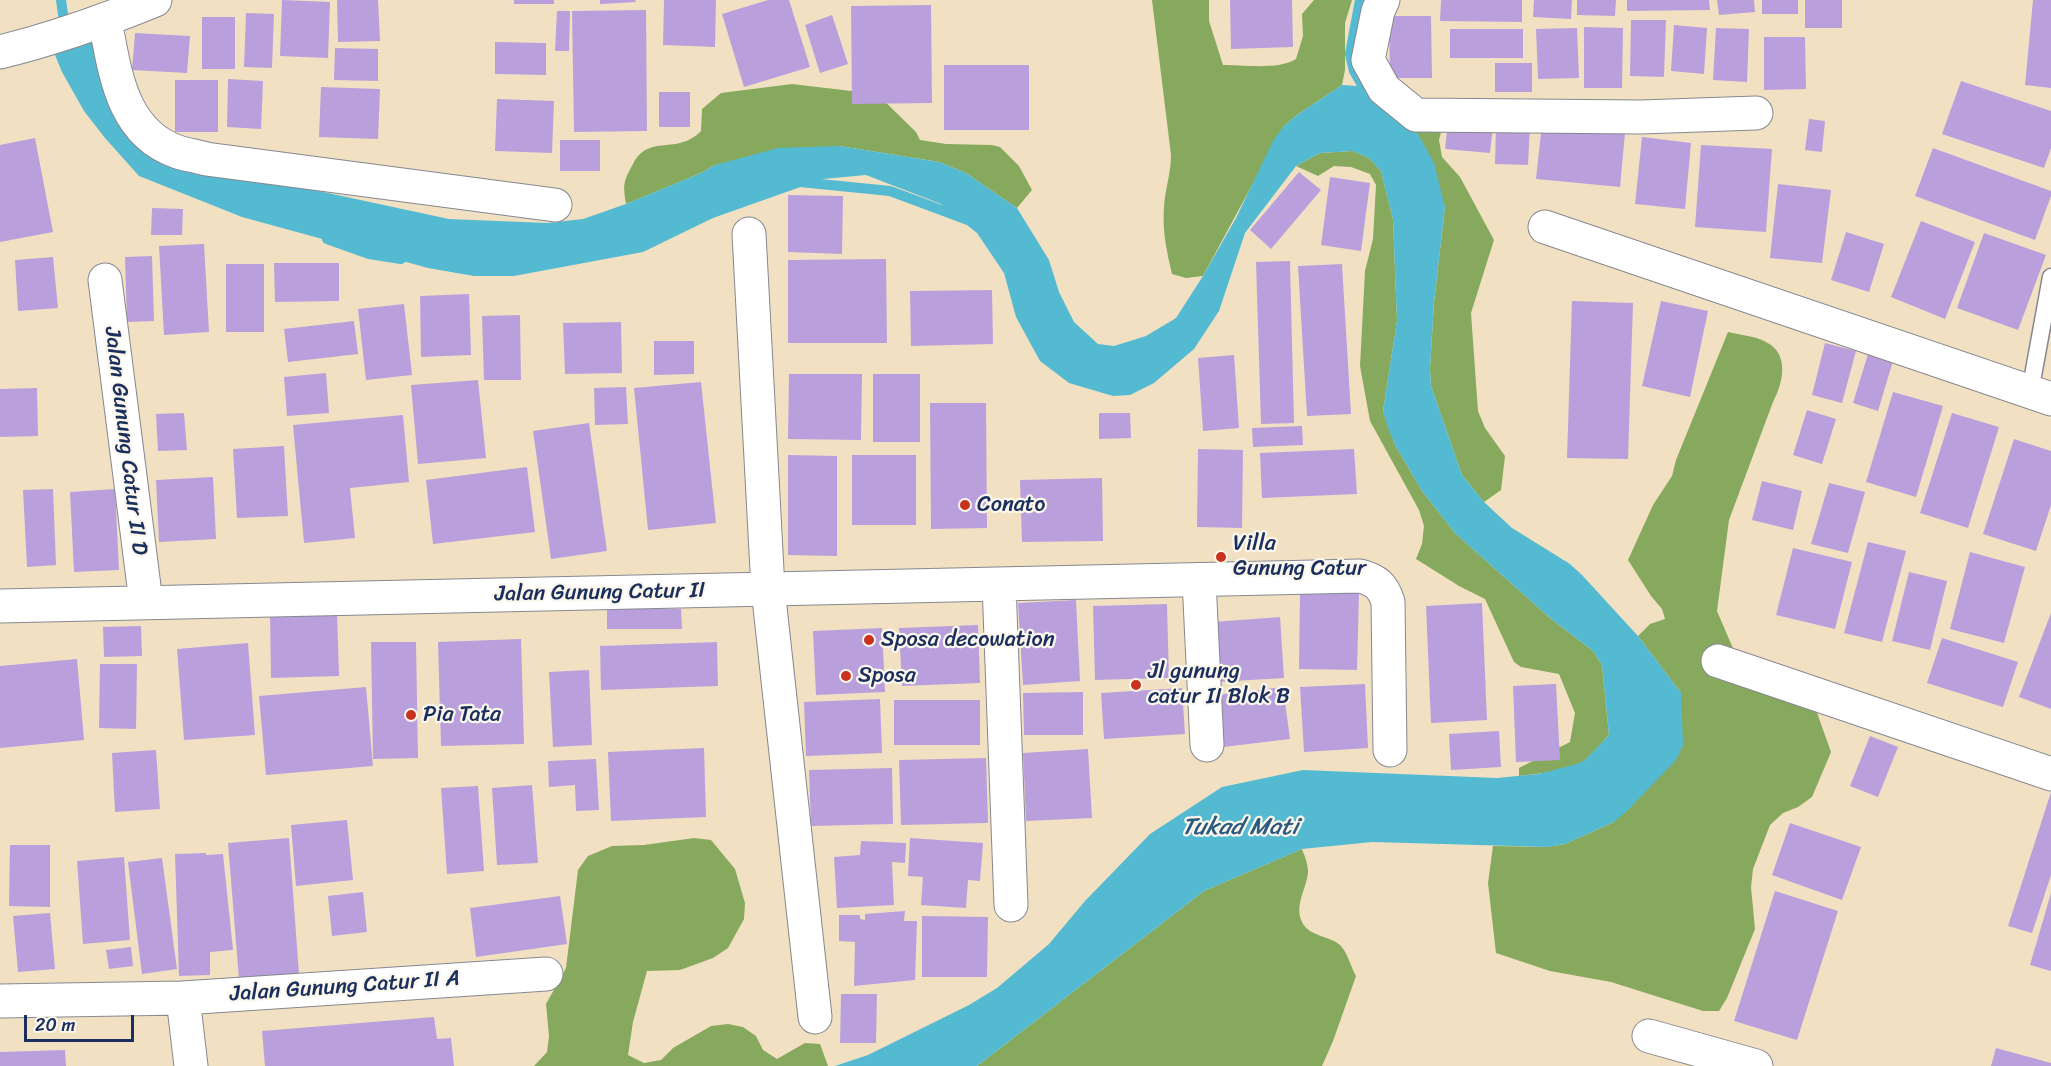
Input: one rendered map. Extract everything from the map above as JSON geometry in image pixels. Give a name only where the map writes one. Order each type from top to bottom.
[{"type":"street","points":[[0,52],[100,22],[155,0]]},
{"type":"street","points":[[1383,0],[1378,11],[1368,60],[1383,89],[1416,115],[1641,117],[1756,113]]},
{"type":"street","points":[[100,22],[119,87],[134,121],[158,143],[177,152],[206,159],[555,206]]},
{"type":"street","points":[[1545,227],[2040,396]]},
{"type":"street","points":[[749,234],[768,589],[815,1017]]},
{"type":"street","name":"Jalan Gunung Catur II D","points":[[105,280],[146,602]]},
{"type":"street","name":"Jalan Gunung Catur II","points":[[0,606],[1360,576],[1373,579],[1383,589],[1388,602],[1390,750]]},
{"type":"street","points":[[1199,580],[1207,745]]},
{"type":"street","points":[[999,584],[1011,905]]},
{"type":"street","points":[[1718,661],[2051,774]]},
{"type":"street","name":"Jalan Gunung Catur II A","points":[[0,1001],[183,998],[546,974]]},
{"type":"street","points":[[183,998],[191,1066]]},
{"type":"street","points":[[1649,1036],[1756,1066]]},
{"type":"lane","points":[[2040,396],[2051,277]]},
{"type":"green space","points":[[1152,0],[1209,0],[1209,21],[1223,65],[1261,66],[1280,65],[1296,59],[1303,36],[1302,14],[1314,0],[1352,0],[1345,23],[1345,70],[1342,85],[1284,126],[1203,276],[1186,278],[1172,274],[1164,233],[1165,201],[1171,155]]},
{"type":"green space","points":[[792,84],[877,94],[916,132],[920,140],[1000,147],[1019,166],[1032,190],[1017,208],[966,173],[939,162],[840,146],[715,165],[626,204],[624,187],[626,179],[640,155],[647,149],[692,138],[701,131],[702,109],[721,93]]},
{"type":"green space","points":[[1402,118],[1444,121],[1439,140],[1442,157],[1460,177],[1494,240],[1471,313],[1478,411],[1485,428],[1505,456],[1501,490],[1484,502],[1462,475],[1431,386],[1434,302],[1445,207]]},
{"type":"green space","points":[[1353,151],[1369,158],[1381,171],[1393,219],[1397,321],[1383,411],[1395,445],[1422,491],[1455,533],[1550,618],[1593,651],[1602,665],[1609,735],[1588,757],[1571,767],[1519,776],[1519,768],[1570,742],[1575,713],[1559,674],[1521,667],[1514,662],[1485,599],[1416,559],[1422,544],[1424,526],[1419,510],[1370,421],[1360,366],[1365,271],[1373,239],[1376,185],[1370,174],[1351,167],[1334,166],[1318,176],[1296,166],[1320,153]]},
{"type":"green space","points":[[1728,332],[1753,337],[1774,347],[1781,361],[1782,378],[1729,520],[1717,611],[1750,688],[1816,710],[1831,752],[1812,797],[1798,807],[1783,813],[1770,825],[1753,869],[1751,887],[1755,929],[1727,998],[1719,1011],[1703,1011],[1611,982],[1550,971],[1496,953],[1488,883],[1493,846],[1548,847],[1565,844],[1614,822],[1681,693],[1638,636],[1650,624],[1665,619],[1662,609],[1628,560],[1653,505],[1672,476],[1676,460]]},
{"type":"green space","points":[[694,838],[711,840],[735,869],[745,903],[744,919],[728,948],[713,958],[680,970],[647,971],[633,1022],[628,1055],[644,1063],[661,1060],[673,1048],[711,1026],[728,1024],[743,1027],[756,1036],[763,1050],[777,1059],[805,1043],[820,1044],[828,1066],[534,1066],[547,1052],[549,1036],[546,1004],[566,968],[578,870],[588,856],[612,846],[644,845]]},
{"type":"green space","points":[[1302,849],[1308,872],[1299,909],[1302,922],[1310,931],[1341,946],[1356,976],[1322,1066],[977,1066],[1204,891]]},
{"type":"water","name":"Tukad Mati","points":[[92,37],[110,73],[202,166],[449,219],[547,223],[583,219],[626,204],[715,165],[778,148],[840,146],[939,162],[966,173],[1017,208],[1049,260],[1059,292],[1074,322],[1098,344],[1114,346],[1146,336],[1176,318],[1236,218],[1274,139],[1284,126],[1342,85],[1374,87],[1418,134],[1434,163],[1445,207],[1434,302],[1431,386],[1462,475],[1484,502],[1512,528],[1570,564],[1638,636],[1681,693],[1683,745],[1676,760],[1614,822],[1565,844],[1548,847],[1372,842],[1302,849],[1204,891],[977,1066],[835,1066],[868,1055],[969,1005],[997,988],[1049,944],[1085,901],[1150,834],[1222,787],[1303,770],[1497,778],[1538,774],[1585,760],[1609,735],[1602,665],[1593,651],[1550,618],[1455,533],[1422,491],[1395,445],[1388,428],[1383,411],[1397,321],[1393,219],[1381,171],[1369,158],[1353,151],[1320,153],[1296,166],[1245,233],[1219,311],[1194,349],[1154,383],[1130,395],[1113,396],[1069,383],[1040,361],[1016,317],[1004,273],[977,233],[941,204],[866,175],[823,179],[713,218],[643,252],[514,276],[474,276],[428,268],[242,217],[139,176],[84,111],[62,72],[53,50]]},
{"type":"building","points":[[282,0],[330,2],[328,58],[280,56]]},
{"type":"building","points":[[337,0],[378,0],[380,41],[338,42]]},
{"type":"building","points":[[514,0],[554,0],[554,4],[514,4]]},
{"type":"building","points":[[600,0],[635,0],[636,2],[600,4]]},
{"type":"building","points":[[664,0],[716,0],[715,47],[663,45]]},
{"type":"building","points":[[768,0],[789,0],[810,67],[744,87],[722,14]]},
{"type":"building","points":[[1230,0],[1292,0],[1293,47],[1231,49]]},
{"type":"building","points":[[1441,0],[1522,0],[1522,22],[1440,21]]},
{"type":"building","points":[[1534,0],[1572,0],[1571,19],[1533,17]]},
{"type":"building","points":[[1577,0],[1616,0],[1615,16],[1577,15]]},
{"type":"building","points":[[1627,0],[1709,0],[1710,10],[1627,11]]},
{"type":"building","points":[[1717,0],[1754,0],[1755,12],[1719,15]]},
{"type":"building","points":[[1762,0],[1798,0],[1798,14],[1762,14]]},
{"type":"building","points":[[1805,0],[1842,0],[1842,28],[1805,28]]},
{"type":"building","points":[[2033,0],[2051,0],[2051,88],[2025,85]]},
{"type":"building","points":[[931,5],[932,103],[852,104],[851,6]]},
{"type":"building","points":[[646,10],[647,131],[574,132],[572,11]]},
{"type":"building","points":[[557,11],[570,11],[569,51],[555,51]]},
{"type":"building","points":[[246,13],[274,14],[272,68],[244,67]]},
{"type":"building","points":[[832,15],[848,64],[820,73],[805,25]]},
{"type":"building","points":[[1389,16],[1431,16],[1432,78],[1390,78]]},
{"type":"building","points":[[202,17],[235,17],[235,69],[202,69]]},
{"type":"building","points":[[1631,20],[1666,20],[1664,77],[1630,76]]},
{"type":"building","points":[[1674,25],[1707,28],[1704,74],[1671,71]]},
{"type":"building","points":[[1584,27],[1623,28],[1622,88],[1584,88]]},
{"type":"building","points":[[1577,28],[1579,78],[1538,79],[1536,29]]},
{"type":"building","points":[[1716,28],[1749,29],[1747,82],[1713,80]]},
{"type":"building","points":[[1450,29],[1523,29],[1523,58],[1450,58]]},
{"type":"building","points":[[135,33],[190,36],[187,73],[132,70]]},
{"type":"building","points":[[1764,37],[1805,37],[1806,89],[1764,90]]},
{"type":"building","points":[[495,42],[546,43],[546,75],[495,74]]},
{"type":"building","points":[[335,48],[378,49],[378,81],[334,80]]},
{"type":"building","points":[[1495,63],[1532,63],[1532,92],[1495,92]]},
{"type":"building","points":[[944,65],[1029,65],[1029,130],[944,130]]},
{"type":"building","points":[[228,79],[263,81],[261,129],[227,127]]},
{"type":"building","points":[[175,80],[218,80],[218,132],[175,132]]},
{"type":"building","points":[[1961,81],[2051,111],[2051,148],[2044,168],[1942,134]]},
{"type":"building","points":[[321,87],[380,89],[378,139],[319,137]]},
{"type":"building","points":[[659,92],[690,92],[690,127],[659,127]]},
{"type":"building","points":[[497,99],[554,101],[552,153],[495,151]]},
{"type":"building","points":[[1809,119],[1825,121],[1822,152],[1805,150]]},
{"type":"building","points":[[1448,123],[1493,127],[1490,153],[1445,149]]},
{"type":"building","points":[[1496,123],[1530,124],[1528,165],[1495,164]]},
{"type":"building","points":[[1542,124],[1625,133],[1620,187],[1536,179]]},
{"type":"building","points":[[1642,137],[1691,143],[1685,209],[1635,204]]},
{"type":"building","points":[[35,138],[53,232],[0,242],[0,145]]},
{"type":"building","points":[[560,140],[600,140],[600,171],[560,171]]},
{"type":"building","points":[[1701,145],[1772,149],[1766,232],[1695,227]]},
{"type":"building","points":[[1933,148],[2051,191],[2035,240],[1915,196]]},
{"type":"building","points":[[1299,172],[1321,190],[1271,249],[1250,230]]},
{"type":"building","points":[[1330,177],[1370,183],[1361,251],[1321,245]]},
{"type":"building","points":[[1778,184],[1831,190],[1822,263],[1770,258]]},
{"type":"building","points":[[788,195],[843,196],[842,254],[788,252]]},
{"type":"building","points":[[152,208],[183,209],[182,235],[151,235]]},
{"type":"building","points":[[1921,221],[1975,242],[1945,319],[1891,297]]},
{"type":"building","points":[[1846,232],[1884,244],[1869,292],[1831,280]]},
{"type":"building","points":[[1984,233],[2046,255],[2018,330],[1957,308]]},
{"type":"building","points":[[204,244],[209,332],[164,335],[159,246]]},
{"type":"building","points":[[152,256],[154,321],[127,322],[125,257]]},
{"type":"building","points":[[53,257],[58,308],[18,311],[15,260]]},
{"type":"building","points":[[886,259],[887,343],[788,343],[788,260]]},
{"type":"building","points":[[1290,261],[1294,423],[1261,424],[1256,262]]},
{"type":"building","points":[[274,263],[339,263],[339,301],[275,302]]},
{"type":"building","points":[[226,264],[264,264],[264,332],[226,332]]},
{"type":"building","points":[[1342,264],[1351,414],[1307,416],[1298,266]]},
{"type":"building","points":[[992,290],[993,344],[911,346],[910,291]]},
{"type":"building","points":[[469,294],[471,355],[421,357],[420,296]]},
{"type":"building","points":[[1572,301],[1633,303],[1628,459],[1567,458]]},
{"type":"building","points":[[1661,301],[1708,311],[1690,397],[1642,386]]},
{"type":"building","points":[[404,304],[412,375],[366,380],[358,309]]},
{"type":"building","points":[[520,315],[521,380],[484,380],[482,316]]},
{"type":"building","points":[[354,321],[358,354],[288,362],[284,329]]},
{"type":"building","points":[[621,322],[622,373],[565,374],[563,323]]},
{"type":"building","points":[[654,341],[694,341],[694,374],[654,375]]},
{"type":"building","points":[[1825,343],[1856,351],[1842,403],[1812,395]]},
{"type":"building","points":[[1868,354],[1893,361],[1878,411],[1853,403]]},
{"type":"building","points":[[1234,355],[1239,428],[1203,431],[1198,358]]},
{"type":"building","points":[[326,373],[329,413],[287,416],[284,377]]},
{"type":"building","points":[[789,374],[862,374],[861,440],[788,439]]},
{"type":"building","points":[[873,374],[920,374],[920,442],[873,442]]},
{"type":"building","points":[[478,380],[486,458],[418,464],[411,385]]},
{"type":"building","points":[[701,382],[716,523],[648,530],[634,388]]},
{"type":"building","points":[[626,387],[628,424],[595,425],[594,388]]},
{"type":"building","points":[[37,388],[38,436],[0,437],[0,389]]},
{"type":"building","points":[[1893,392],[1943,406],[1916,497],[1866,482]]},
{"type":"building","points":[[930,403],[986,403],[987,528],[931,529]]},
{"type":"building","points":[[1807,410],[1836,419],[1822,464],[1793,455]]},
{"type":"building","points":[[184,413],[187,450],[158,451],[156,414]]},
{"type":"building","points":[[1099,413],[1130,413],[1131,438],[1099,439]]},
{"type":"building","points":[[1952,413],[1999,427],[1968,528],[1920,513]]},
{"type":"building","points":[[403,415],[409,482],[350,488],[355,538],[304,543],[293,425]]},
{"type":"building","points":[[589,423],[607,551],[551,559],[533,431]]},
{"type":"building","points":[[1302,426],[1303,445],[1253,447],[1252,428]]},
{"type":"building","points":[[2014,439],[2051,451],[2051,505],[2036,551],[1983,534]]},
{"type":"building","points":[[284,446],[288,516],[237,518],[233,449]]},
{"type":"building","points":[[1198,449],[1243,450],[1242,528],[1197,527]]},
{"type":"building","points":[[1354,449],[1357,494],[1262,498],[1260,453]]},
{"type":"building","points":[[788,455],[837,456],[837,556],[788,555]]},
{"type":"building","points":[[852,455],[916,455],[916,525],[852,525]]},
{"type":"building","points":[[527,467],[535,532],[433,544],[426,480]]},
{"type":"building","points":[[213,477],[216,539],[159,542],[156,480]]},
{"type":"building","points":[[1102,478],[1103,541],[1022,542],[1020,480]]},
{"type":"building","points":[[1762,481],[1802,491],[1793,530],[1752,520]]},
{"type":"building","points":[[1829,483],[1865,492],[1848,553],[1811,544]]},
{"type":"building","points":[[53,489],[56,565],[27,567],[23,490]]},
{"type":"building","points":[[115,489],[119,570],[74,572],[70,492]]},
{"type":"building","points":[[1868,542],[1906,551],[1882,642],[1844,633]]},
{"type":"building","points":[[1793,548],[1852,562],[1835,629],[1776,615]]},
{"type":"building","points":[[1970,552],[2025,567],[2004,643],[1950,629]]},
{"type":"building","points":[[1909,572],[1947,581],[1930,650],[1892,641]]},
{"type":"building","points":[[1300,591],[1359,592],[1357,670],[1299,669]]},
{"type":"building","points":[[1076,600],[1080,681],[1023,685],[1018,603]]},
{"type":"building","points":[[1482,603],[1487,720],[1431,723],[1426,606]]},
{"type":"building","points":[[1167,604],[1169,678],[1095,680],[1093,606]]},
{"type":"building","points":[[607,609],[681,609],[682,629],[607,629]]},
{"type":"building","points":[[337,612],[339,676],[271,678],[270,614]]},
{"type":"building","points":[[2051,613],[2051,709],[2019,697]]},
{"type":"building","points":[[1280,617],[1284,678],[1217,682],[1213,622]]},
{"type":"building","points":[[978,625],[980,683],[902,686],[899,628]]},
{"type":"building","points":[[141,626],[142,656],[104,657],[103,627]]},
{"type":"building","points":[[882,628],[885,692],[816,695],[813,631]]},
{"type":"building","points":[[1942,638],[2018,662],[2003,707],[1927,683]]},
{"type":"building","points":[[521,639],[524,744],[441,746],[438,642]]},
{"type":"building","points":[[371,642],[416,642],[418,758],[373,759]]},
{"type":"building","points":[[717,642],[718,686],[601,690],[600,646]]},
{"type":"building","points":[[248,643],[255,735],[184,740],[177,649]]},
{"type":"building","points":[[77,659],[84,740],[0,748],[0,666]]},
{"type":"building","points":[[100,664],[137,664],[136,729],[99,728]]},
{"type":"building","points":[[589,670],[592,745],[553,747],[549,672]]},
{"type":"building","points":[[1365,684],[1368,748],[1304,752],[1300,687]]},
{"type":"building","points":[[1556,684],[1560,760],[1516,762],[1513,686]]},
{"type":"building","points":[[366,687],[373,766],[266,775],[259,696]]},
{"type":"building","points":[[1283,687],[1290,739],[1223,747],[1217,695]]},
{"type":"building","points":[[1182,688],[1185,734],[1104,739],[1101,693]]},
{"type":"building","points":[[1083,692],[1083,735],[1024,735],[1023,693]]},
{"type":"building","points":[[880,699],[882,753],[806,756],[804,702]]},
{"type":"building","points":[[894,700],[980,700],[980,745],[894,745]]},
{"type":"building","points":[[1499,731],[1501,767],[1451,770],[1449,734]]},
{"type":"building","points":[[1870,736],[1898,747],[1878,797],[1850,786]]},
{"type":"building","points":[[704,748],[706,817],[611,821],[608,752]]},
{"type":"building","points":[[1088,749],[1092,818],[1026,821],[1023,753]]},
{"type":"building","points":[[156,750],[160,809],[115,812],[112,753]]},
{"type":"building","points":[[986,758],[988,823],[901,825],[899,760]]},
{"type":"building","points":[[596,759],[599,810],[576,811],[575,785],[549,787],[548,761]]},
{"type":"building","points":[[892,768],[893,824],[811,826],[809,770]]},
{"type":"building","points":[[532,785],[538,863],[497,865],[492,788]]},
{"type":"building","points":[[478,786],[484,871],[447,874],[441,788]]},
{"type":"building","points":[[2051,792],[2051,875],[2032,933],[2008,926]]},
{"type":"building","points":[[347,820],[353,880],[296,886],[291,825]]},
{"type":"building","points":[[1790,823],[1861,847],[1842,900],[1772,875]]},
{"type":"building","points":[[289,838],[299,974],[239,979],[228,843]]},
{"type":"building","points":[[910,838],[983,843],[980,881],[968,880],[966,908],[921,905],[923,877],[908,876]]},
{"type":"building","points":[[861,841],[906,843],[905,863],[892,862],[894,905],[837,908],[834,857],[860,855]]},
{"type":"building","points":[[10,845],[50,845],[50,907],[9,906]]},
{"type":"building","points":[[206,853],[206,855],[223,854],[233,950],[210,952],[210,975],[179,976],[175,854]]},
{"type":"building","points":[[124,857],[130,940],[83,944],[77,861]]},
{"type":"building","points":[[162,858],[177,969],[142,974],[128,862]]},
{"type":"building","points":[[1775,891],[1838,911],[1797,1040],[1734,1021]]},
{"type":"building","points":[[363,892],[367,932],[332,936],[328,896]]},
{"type":"building","points":[[2051,893],[2051,971],[2030,965]]},
{"type":"building","points":[[560,896],[567,944],[476,957],[470,908]]},
{"type":"building","points":[[905,911],[904,921],[917,921],[915,980],[854,986],[855,942],[839,941],[839,915],[860,915],[860,919],[865,920],[865,914]]},
{"type":"building","points":[[50,913],[55,969],[18,972],[13,916]]},
{"type":"building","points":[[922,916],[988,917],[987,977],[922,977]]},
{"type":"building","points":[[131,947],[133,966],[109,969],[106,950]]},
{"type":"building","points":[[841,994],[877,994],[876,1043],[840,1043]]},
{"type":"building","points":[[434,1017],[437,1039],[451,1038],[454,1066],[265,1066],[262,1031]]},
{"type":"building","points":[[1996,1048],[2051,1063],[2051,1066],[1991,1066]]},
{"type":"building","points":[[65,1050],[66,1066],[0,1066],[0,1052]]},
{"type":"waterway","points":[[61,0],[65,29]]},
{"type":"waterway","points":[[1360,0],[1350,54],[1354,71],[1370,99]]},
{"type":"waterway","points":[[800,182],[890,191],[968,220]]},
{"type":"waterway","points":[[327,239],[369,254],[401,259]]},
{"type":"place","name":"Conato","points":[[965,505]]},
{"type":"place","name":"Villa Gunung Catur","points":[[1221,557]]},
{"type":"place","name":"Sposa decowation","points":[[869,640]]},
{"type":"place","name":"Sposa","points":[[846,676]]},
{"type":"place","name":"Jl gunung catur II Blok B","points":[[1136,685]]},
{"type":"place","name":"Pia Tata","points":[[411,715]]}]
